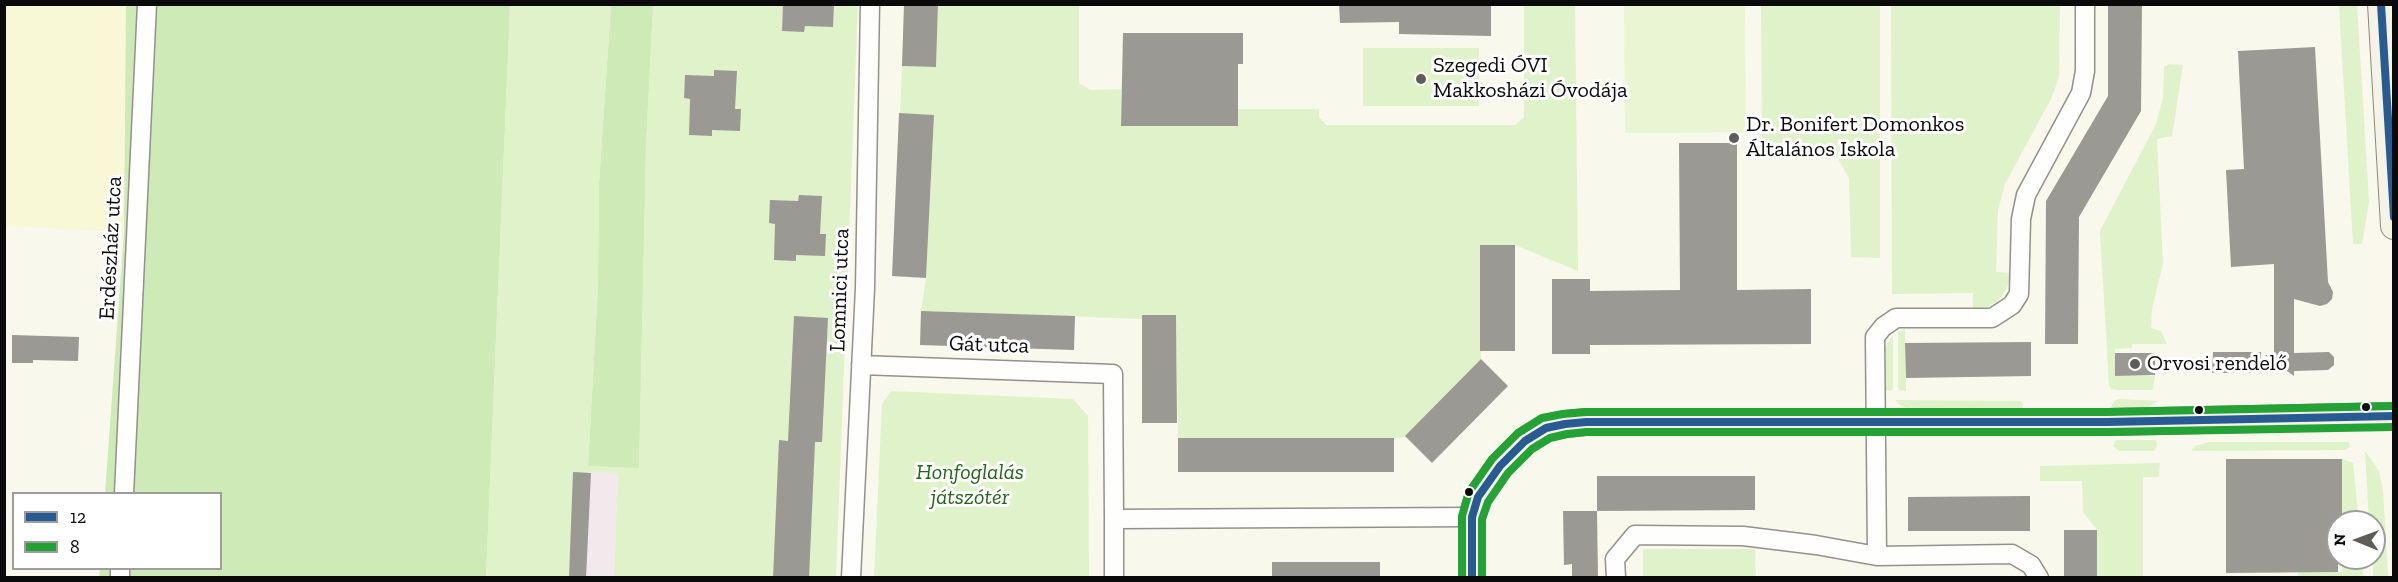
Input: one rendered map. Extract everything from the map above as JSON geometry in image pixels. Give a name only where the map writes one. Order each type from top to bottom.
[{"type":"street","name":"Erdészház utca","points":[[124,492],[147,4]]},
{"type":"street","name":"Lomnici utca","points":[[851,578],[869,169],[870,4]]},
{"type":"street","points":[[1877,556],[1875,337],[1882,327],[1896,318],[1992,318],[2012,305],[2019,294],[2021,219],[2026,195],[2081,93],[2085,71],[2085,4]]},
{"type":"street","points":[[2381,4],[2394,226]]},
{"type":"street","name":"Gát utca","points":[[861,365],[1113,374],[1114,578]]},
{"type":"street","points":[[1472,578],[1472,517],[1478,497],[1500,466],[1526,441],[1545,428],[1586,422],[2108,422],[2394,416]]},
{"type":"street","points":[[1114,519],[1472,517]]},
{"type":"street","points":[[1616,578],[1615,559],[1635,535],[1743,536],[1816,545],[1877,556],[2012,554],[2031,565],[2038,578]]},
{"type":"shaded area","points":[[588,472],[618,473],[614,577],[583,578]]},
{"type":"green space","points":[[1079,4],[1079,83],[1090,90],[1121,89],[1121,126],[1237,126],[1238,109],[1319,109],[1319,117],[1326,125],[1515,125],[1524,117],[1524,5],[1575,5],[1578,271],[1515,245],[1480,245],[1481,359],[1405,437],[1394,438],[1178,438],[1176,315],[1142,315],[1142,319],[921,311],[926,278],[934,115],[900,114],[902,66],[936,67],[938,5]]},
{"type":"green space","points":[[5,5],[126,5],[124,232],[5,226]]},
{"type":"green space","points":[[126,5],[510,5],[486,577],[99,578],[100,570],[222,570],[222,492],[105,492],[124,232]]},
{"type":"green space","points":[[510,5],[611,5],[599,184],[598,287],[588,466],[639,468],[646,146],[653,5],[858,5],[836,577],[614,577],[618,473],[588,472],[583,577],[486,578]]},
{"type":"green space","points":[[611,5],[653,5],[646,146],[639,468],[588,466],[598,287],[599,184]]},
{"type":"green space","points":[[1624,5],[1745,5],[1746,132],[1625,133]]},
{"type":"green space","points":[[1761,5],[1880,5],[1880,258],[1851,257],[1849,178],[1837,157],[1814,147],[1782,145],[1762,139]]},
{"type":"green space","points":[[1891,5],[2060,5],[2059,77],[2052,97],[2005,184],[1998,210],[1996,272],[2011,273],[2007,288],[1999,300],[1987,307],[1973,309],[1973,293],[1892,294]]},
{"type":"green space","points":[[2339,5],[2357,5],[2369,201],[2362,244],[2353,244]]},
{"type":"green space","points":[[1363,48],[1479,48],[1479,106],[1363,106]]},
{"type":"green space","points":[[2169,64],[2183,65],[2172,136],[2157,139],[2163,264],[2152,309],[2151,328],[2161,331],[2167,344],[2132,344],[2132,348],[2115,349],[2115,376],[2155,376],[2153,390],[2116,390],[2111,389],[2109,385],[2100,231],[2156,124],[2163,98],[2164,67]]},
{"type":"green space","points":[[1905,329],[1906,391],[1899,390],[1898,387],[1898,332]]},
{"type":"green space","points":[[1893,335],[1893,389],[1891,391],[1885,390],[1884,361],[1885,347]]},
{"type":"green space","name":"Honfoglalás játszótér","points":[[891,391],[1073,399],[1088,416],[1089,577],[874,577],[882,404]]},
{"type":"green space","points":[[2119,399],[2158,401],[2144,409],[2110,409],[2114,401]]},
{"type":"green space","points":[[1895,400],[2022,401],[2023,408],[1911,409],[1901,406]]},
{"type":"green space","points":[[2116,440],[2156,440],[2157,446],[2154,451],[2119,451],[2113,446]]},
{"type":"green space","points":[[2209,442],[2349,442],[2350,447],[2345,450],[2191,451],[2195,446]]},
{"type":"green space","points":[[2365,451],[2379,471],[2384,510],[2368,510]]},
{"type":"green space","points":[[2342,459],[2353,463],[2358,510],[2342,510]]},
{"type":"green space","points":[[2160,463],[2159,477],[2143,477],[2143,577],[2097,577],[2097,530],[2083,512],[2082,481],[2040,481],[2040,466]]},
{"type":"green space","points":[[2386,542],[2388,577],[2373,577],[2373,570],[2386,570]]},
{"type":"green space","points":[[1643,549],[1755,549],[1756,577],[1643,577]]},
{"type":"green space","points":[[2342,570],[2363,570],[2363,577],[2298,577],[2298,572],[2342,572]]},
{"type":"building","points":[[783,4],[834,5],[833,27],[805,26],[804,32],[782,31]]},
{"type":"building","points":[[904,4],[938,4],[936,67],[902,66]]},
{"type":"building","points":[[1339,4],[1491,4],[1491,36],[1399,34],[1399,22],[1340,23]]},
{"type":"building","points":[[2108,4],[2142,4],[2141,111],[2079,217],[2078,344],[2045,344],[2046,201],[2108,96]]},
{"type":"building","points":[[1123,33],[1243,33],[1243,64],[1238,64],[1238,126],[1121,126]]},
{"type":"building","points":[[2315,47],[2328,282],[2333,292],[2332,299],[2320,306],[2294,299],[2294,353],[2329,352],[2334,357],[2334,365],[2328,370],[2294,371],[2294,376],[2265,355],[2274,354],[2274,264],[2231,267],[2226,170],[2244,169],[2238,51]]},
{"type":"building","points":[[714,70],[737,71],[735,109],[741,109],[740,131],[712,130],[712,136],[689,135],[690,99],[684,98],[685,75],[714,76]]},
{"type":"building","points":[[899,113],[934,115],[926,278],[892,276]]},
{"type":"building","points":[[1679,143],[1737,143],[1737,290],[1811,289],[1811,344],[1590,345],[1590,354],[1552,354],[1552,279],[1590,279],[1590,291],[1680,290]]},
{"type":"building","points":[[799,195],[822,196],[820,234],[826,234],[825,256],[796,255],[796,261],[774,260],[775,224],[769,223],[770,200],[798,201]]},
{"type":"building","points":[[1480,245],[1515,245],[1515,351],[1480,351]]},
{"type":"building","points":[[921,311],[1075,316],[1074,350],[920,345]]},
{"type":"building","points":[[1142,315],[1176,315],[1177,423],[1142,423]]},
{"type":"building","points":[[794,316],[828,318],[822,442],[815,442],[809,578],[773,578],[779,440],[788,441]]},
{"type":"building","points":[[12,335],[79,337],[78,361],[33,360],[33,363],[12,363]]},
{"type":"building","points":[[2031,342],[2031,376],[1906,378],[1905,343]]},
{"type":"building","points":[[2213,352],[2261,352],[2261,373],[2212,373]]},
{"type":"building","name":"Orvosi rendelő","points":[[2115,353],[2155,353],[2155,375],[2115,376]]},
{"type":"building","points":[[1481,359],[1508,386],[1432,463],[1405,436]]},
{"type":"building","points":[[1178,438],[1394,438],[1394,472],[1178,472]]},
{"type":"building","points":[[2226,459],[2342,459],[2342,510],[2326,510],[2326,570],[2338,570],[2338,572],[2226,573]]},
{"type":"building","points":[[573,472],[591,473],[586,578],[569,578]]},
{"type":"building","points":[[1597,476],[1755,476],[1755,510],[1597,511]]},
{"type":"building","points":[[2030,496],[2030,531],[1908,531],[1908,497]]},
{"type":"building","points":[[1563,511],[1597,511],[1598,578],[1572,578],[1572,564],[1564,565]]},
{"type":"building","points":[[2064,530],[2097,530],[2097,578],[2064,578]]},
{"type":"building","points":[[1272,562],[1380,562],[1380,578],[1272,578]]},
{"type":"transit line","name":"12","points":[[2381,4],[2394,217]]},
{"type":"transit line","points":[[1462,578],[1462,516],[1469,492],[1492,459],[1518,433],[1542,418],[1563,414],[1586,412],[2108,412],[2394,406]]},
{"type":"transit line","name":"12","points":[[1472,578],[1472,517],[1478,497],[1500,466],[1525,441],[1546,428],[1565,424],[1586,422],[2108,422],[2394,416]]},
{"type":"transit line","name":"8","points":[[1482,578],[1482,519],[1488,502],[1508,473],[1532,449],[1550,438],[1567,434],[1586,432],[2108,432],[2394,427]]},
{"type":"place","name":"Szegedi ÓVI Makkosházi Óvodája","points":[[1421,79]]},
{"type":"place","name":"Dr. Bonifert Domonkos Általános Iskola","points":[[1734,138]]},
{"type":"place","name":"Orvosi rendelő","points":[[2135,364]]}]
